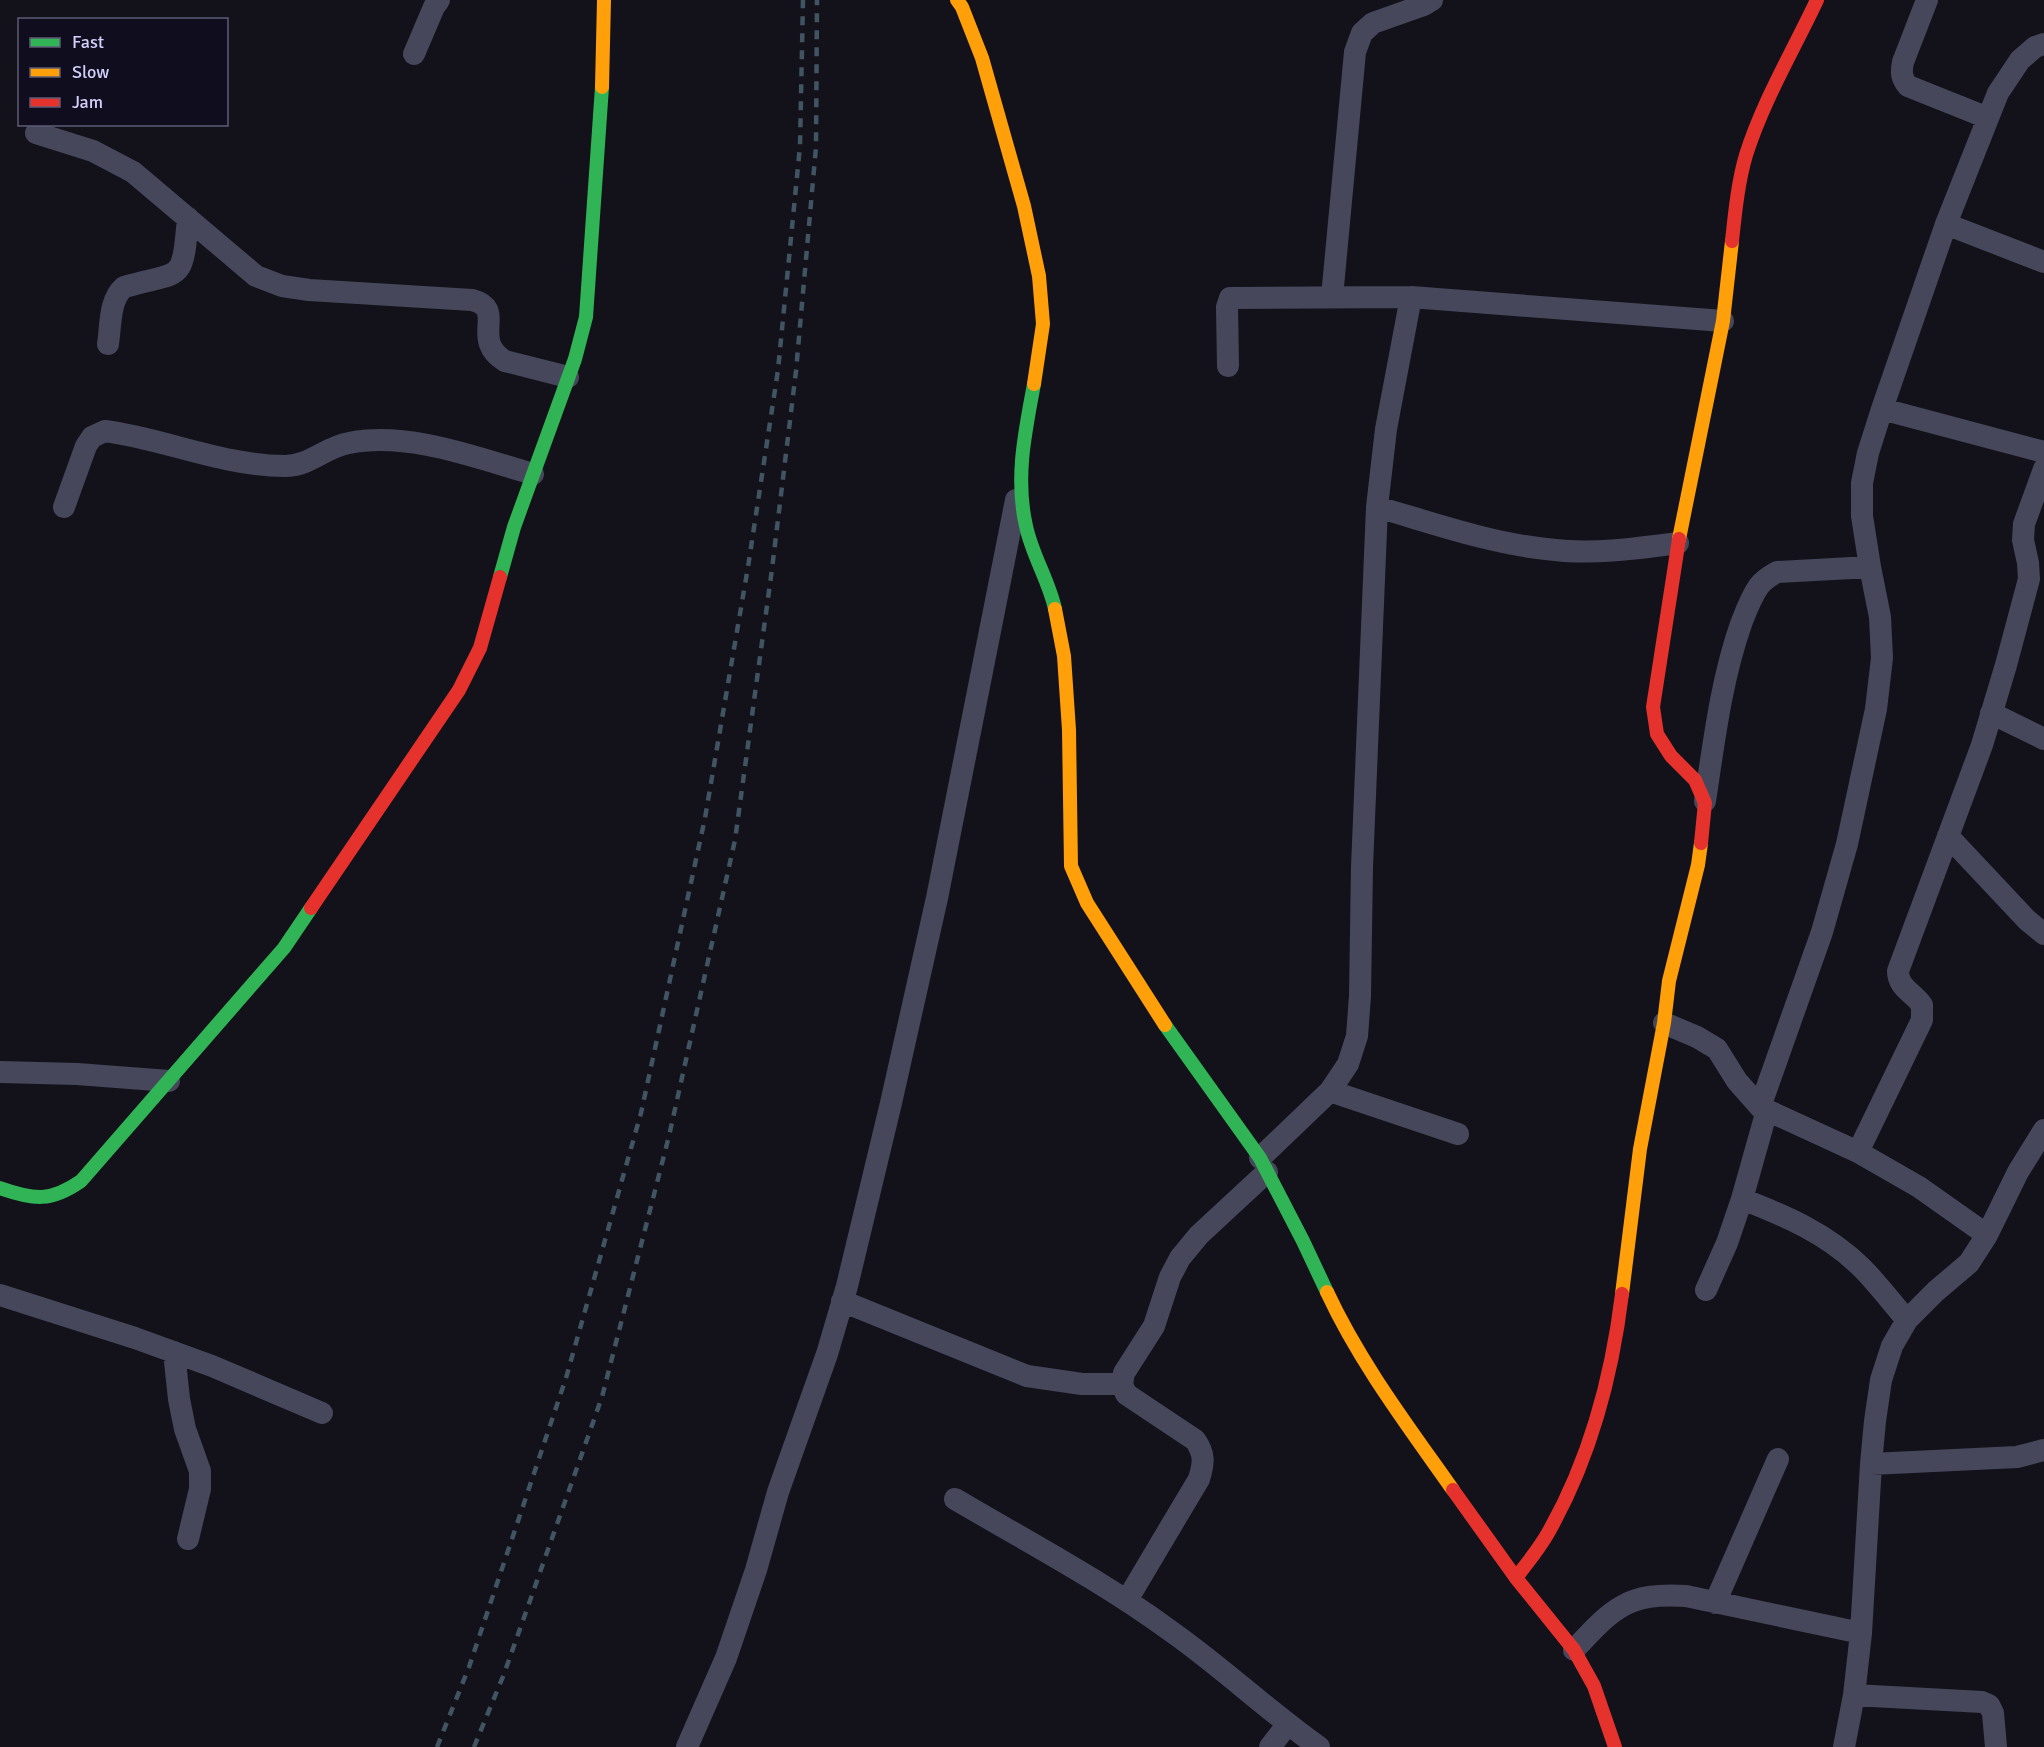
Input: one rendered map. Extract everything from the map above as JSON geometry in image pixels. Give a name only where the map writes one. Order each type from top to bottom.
[{"type":"street","points":[[414,54],[439,0]]},
{"type":"street","points":[[0,1188],[24,1197],[46,1198],[65,1193],[81,1181],[284,948],[459,690],[480,648],[514,527],[575,359],[586,317],[604,53],[604,0]]},
{"type":"street","points":[[687,1747],[726,1659],[756,1570],[782,1481],[827,1354],[842,1301],[891,1103],[937,898],[1020,478],[1023,440],[1043,324],[1039,276],[1024,206],[982,58],[962,7],[957,0]]},
{"type":"street","points":[[1332,297],[1355,52],[1358,43],[1362,33],[1373,23],[1432,0]]},
{"type":"street","points":[[1705,802],[1695,780],[1671,756],[1657,734],[1653,707],[1657,672],[1678,543],[1723,321],[1735,213],[1746,156],[1763,112],[1817,0]]},
{"type":"street","points":[[1927,0],[1903,62],[1901,72],[1903,80],[1908,86],[1988,118]]},
{"type":"street","points":[[1706,1290],[1727,1243],[1742,1199],[1764,1108],[1822,932],[1847,844],[1876,709],[1882,658],[1880,617],[1862,516],[1862,483],[1868,453],[1946,224],[1998,93],[2020,60],[2035,47],[2044,44]]},
{"type":"street","points":[[36,134],[93,151],[133,172],[256,276],[282,286],[309,290],[481,302],[487,306],[489,313],[488,336],[490,347],[496,356],[505,361],[568,377]]},
{"type":"street","points":[[108,344],[118,292],[124,287],[173,275],[180,269],[184,258],[188,218]]},
{"type":"street","points":[[1946,224],[2044,262]]},
{"type":"street","points":[[1127,1600],[1200,1479],[1204,1463],[1202,1451],[1195,1440],[1126,1394],[1122,1384],[1124,1373],[1154,1326],[1170,1277],[1180,1258],[1330,1091],[1348,1064],[1357,1036],[1377,507],[1386,429],[1411,297]]},
{"type":"street","points":[[1228,366],[1227,307],[1230,298],[1411,297],[1723,321]]},
{"type":"street","points":[[1882,409],[2044,452]]},
{"type":"street","points":[[64,507],[86,446],[92,437],[105,431],[230,459],[286,466],[308,461],[327,449],[349,442],[377,440],[416,443],[533,474]]},
{"type":"street","points":[[1858,1152],[1922,1020],[1922,1005],[1901,985],[1898,971],[1991,713],[2026,594],[2029,579],[2023,540],[2024,524],[2044,469]]},
{"type":"street","points":[[1020,478],[1026,527],[1054,605],[1064,656],[1069,730],[1071,866],[1087,903],[1170,1033],[1264,1165],[1342,1325],[1383,1391],[1515,1578],[1574,1650],[1594,1686],[1615,1747]]},
{"type":"street","points":[[1377,507],[1501,542],[1546,550],[1626,550],[1678,543]]},
{"type":"street","points":[[1515,1578],[1547,1534],[1574,1482],[1599,1407],[1618,1328],[1640,1149],[1664,1023],[1669,981],[1698,865],[1720,705],[1733,648],[1748,606],[1759,586],[1777,572],[1870,567]]},
{"type":"street","points":[[1991,713],[2044,739]]},
{"type":"street","points":[[1948,836],[2027,920],[2044,934]]},
{"type":"street","points":[[1664,1023],[1697,1037],[1717,1049],[1737,1081],[1764,1108],[1858,1152],[1919,1187],[1987,1235]]},
{"type":"street","points":[[0,1072],[77,1074],[169,1081]]},
{"type":"street","points":[[1330,1091],[1458,1134]]},
{"type":"street","points":[[1844,1747],[1854,1695],[1861,1633],[1871,1464],[1881,1380],[1892,1346],[1906,1320],[1969,1263],[1987,1235],[2018,1172],[2044,1130]]},
{"type":"street","points":[[1742,1199],[1786,1215],[1827,1239],[1861,1267],[1906,1320]]},
{"type":"street","points":[[1,1301],[135,1338],[322,1413]]},
{"type":"street","points":[[842,1301],[1027,1376],[1082,1383],[1122,1384]]},
{"type":"street","points":[[174,1352],[185,1429],[200,1471],[200,1489],[188,1539]]},
{"type":"street","points":[[1871,1464],[2017,1457],[2044,1450]]},
{"type":"street","points":[[1715,1603],[1778,1460]]},
{"type":"street","points":[[955,1499],[1127,1600],[1174,1633],[1287,1725],[1319,1747]]},
{"type":"street","points":[[1574,1650],[1606,1616],[1629,1601],[1661,1594],[1686,1596],[1861,1633]]},
{"type":"street","points":[[1854,1695],[1982,1702],[1989,1705],[1993,1713],[1996,1747]]},
{"type":"street","points":[[1270,1747],[1287,1725]]},
{"type":"railway","points":[[437,1747],[469,1667],[566,1378],[641,1113],[705,818],[748,567],[778,370],[800,146],[803,0]]},
{"type":"railway","points":[[474,1747],[504,1674],[602,1397],[669,1136],[735,840],[796,371],[816,147],[817,0]]},
{"type":"traffic: fast","points":[[500,577],[514,527],[575,359],[586,317],[602,87]]},
{"type":"traffic: fast","points":[[1034,384],[1027,420],[1021,490],[1029,537],[1055,609]]},
{"type":"traffic: fast","points":[[0,1188],[23,1195],[42,1197],[60,1193],[81,1181],[284,948],[311,908]]},
{"type":"traffic: fast","points":[[1165,1025],[1260,1158],[1327,1292]]},
{"type":"traffic: slow","points":[[602,87],[604,0]]},
{"type":"traffic: slow","points":[[957,0],[962,7],[982,58],[1024,206],[1039,276],[1043,324],[1034,384]]},
{"type":"traffic: slow","points":[[1679,539],[1723,321],[1732,241]]},
{"type":"traffic: slow","points":[[1055,609],[1064,656],[1069,730],[1071,866],[1087,903],[1165,1025]]},
{"type":"traffic: slow","points":[[1622,1294],[1640,1149],[1664,1023],[1669,981],[1698,865],[1701,843]]},
{"type":"traffic: slow","points":[[1327,1292],[1354,1344],[1402,1418],[1453,1490]]},
{"type":"traffic: jam","points":[[1732,241],[1741,176],[1753,135],[1817,0]]},
{"type":"traffic: jam","points":[[1679,539],[1653,707],[1657,734],[1671,756],[1695,780],[1705,803],[1701,843]]},
{"type":"traffic: jam","points":[[311,908],[459,690],[480,648],[500,577]]},
{"type":"traffic: jam","points":[[1516,1578],[1548,1533],[1563,1505],[1587,1447],[1605,1387],[1622,1294]]},
{"type":"traffic: jam","points":[[1453,1490],[1516,1578],[1574,1650],[1594,1686],[1615,1747]]}]
